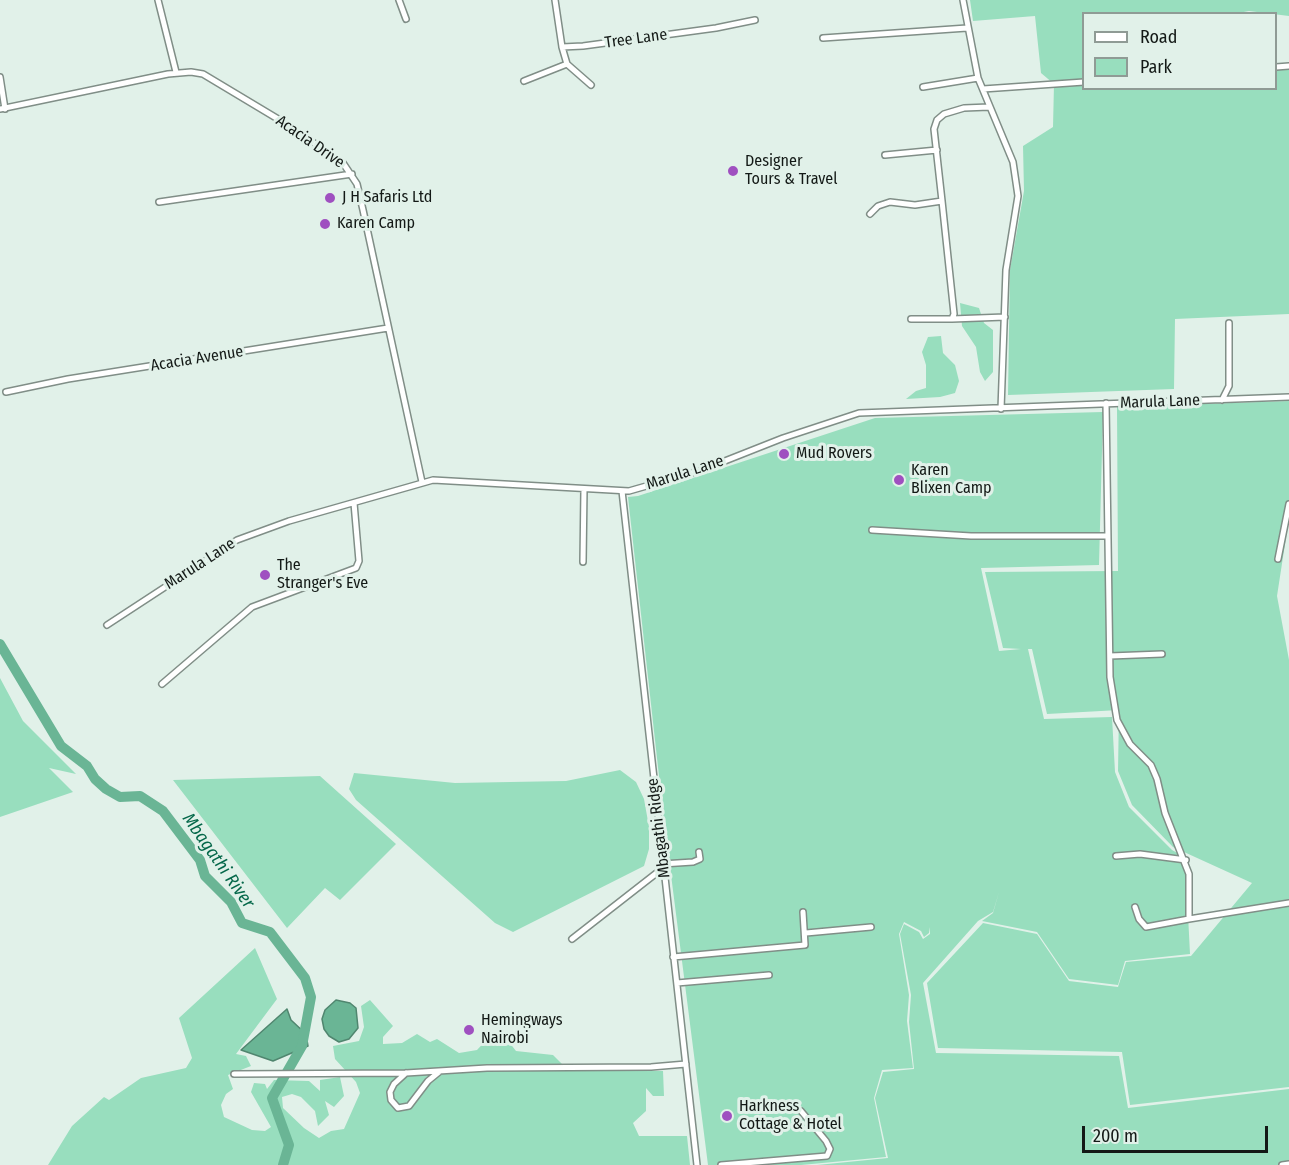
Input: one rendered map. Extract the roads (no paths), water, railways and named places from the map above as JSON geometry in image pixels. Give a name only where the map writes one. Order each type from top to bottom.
[{"type":"street","points":[[158,0],[176,72]]},
{"type":"street","points":[[399,0],[406,19]]},
{"type":"street","points":[[555,0],[567,64],[591,86]]},
{"type":"street","points":[[963,0],[978,78],[1012,162],[1018,196],[1006,270],[1001,409]]},
{"type":"street","name":"Tree Lane","points":[[562,46],[583,46],[716,28],[755,20]]},
{"type":"street","points":[[823,38],[967,28]]},
{"type":"street","points":[[524,81],[567,64]]},
{"type":"street","name":"Acacia Drive","points":[[2,109],[176,72],[203,74],[288,125],[343,163],[352,174],[363,210],[422,482]]},
{"type":"street","points":[[0,77],[2,109]]},
{"type":"street","points":[[922,87],[978,78]]},
{"type":"street","points":[[983,89],[1082,82]]},
{"type":"street","points":[[951,319],[954,314],[934,129],[937,120],[944,114],[964,108],[989,107]]},
{"type":"street","points":[[885,155],[937,150]]},
{"type":"street","points":[[159,202],[352,174]]},
{"type":"street","points":[[870,214],[878,206],[890,202],[915,205],[942,201]]},
{"type":"street","points":[[911,320],[1005,317]]},
{"type":"street","points":[[1222,400],[1229,386],[1230,323]]},
{"type":"street","name":"Acacia Avenue","points":[[6,392],[68,379],[388,328]]},
{"type":"street","name":"Marula Lane","points":[[107,625],[237,540],[271,526],[422,482],[441,479],[622,491],[702,470],[783,438],[859,413],[1289,397]]},
{"type":"street","points":[[1106,403],[1112,693],[1117,720],[1130,744],[1151,765],[1165,813],[1186,860],[1190,874],[1190,919]]},
{"type":"street","points":[[583,562],[584,489]]},
{"type":"street","name":"Mbagathi Ridge","points":[[622,491],[697,1165]]},
{"type":"street","points":[[162,684],[252,607],[356,568],[359,561],[354,503]]},
{"type":"street","points":[[1278,559],[1289,504]]},
{"type":"street","points":[[872,530],[971,536],[1107,536]]},
{"type":"street","points":[[1110,656],[1162,654]]},
{"type":"street","points":[[573,939],[663,866],[693,862],[700,859],[699,852]]},
{"type":"street","points":[[1116,856],[1140,854],[1186,860]]},
{"type":"street","points":[[1135,907],[1139,919],[1146,927],[1289,903]]},
{"type":"street","points":[[673,957],[805,945],[803,912]]},
{"type":"street","points":[[806,933],[871,927]]},
{"type":"street","points":[[677,983],[769,975]]},
{"type":"street","points":[[234,1074],[269,1076],[406,1073],[487,1068],[651,1067],[686,1064]]},
{"type":"street","points":[[406,1073],[393,1084],[390,1092],[392,1100],[398,1107],[409,1106],[428,1081],[440,1071]]},
{"type":"street","points":[[721,1165],[827,1156],[830,1149],[826,1142],[801,1111]]},
{"type":"street","points":[[1282,1165],[1289,1164]]},
{"type":"waterway","name":"Mbagathi River","points":[[0,644],[61,746],[87,766],[95,779],[106,789],[120,797],[140,796],[163,811],[200,860],[205,876],[231,902],[242,923],[270,932],[305,978],[311,997],[302,1046],[272,1098],[289,1145],[283,1165]]},
{"type":"place","name":"Designer Tours & Travel","points":[[733,171]]},
{"type":"place","name":"J H Safaris Ltd","points":[[330,198]]},
{"type":"place","name":"Karen Camp","points":[[325,224]]},
{"type":"place","name":"Mud Rovers","points":[[784,454]]},
{"type":"place","name":"Karen Blixen Camp","points":[[899,480]]},
{"type":"place","name":"The Stranger's Eve","points":[[265,575]]},
{"type":"place","name":"Hemingways Nairobi","points":[[469,1030]]},
{"type":"place","name":"Harkness Cottage & Hotel","points":[[727,1116]]}]
